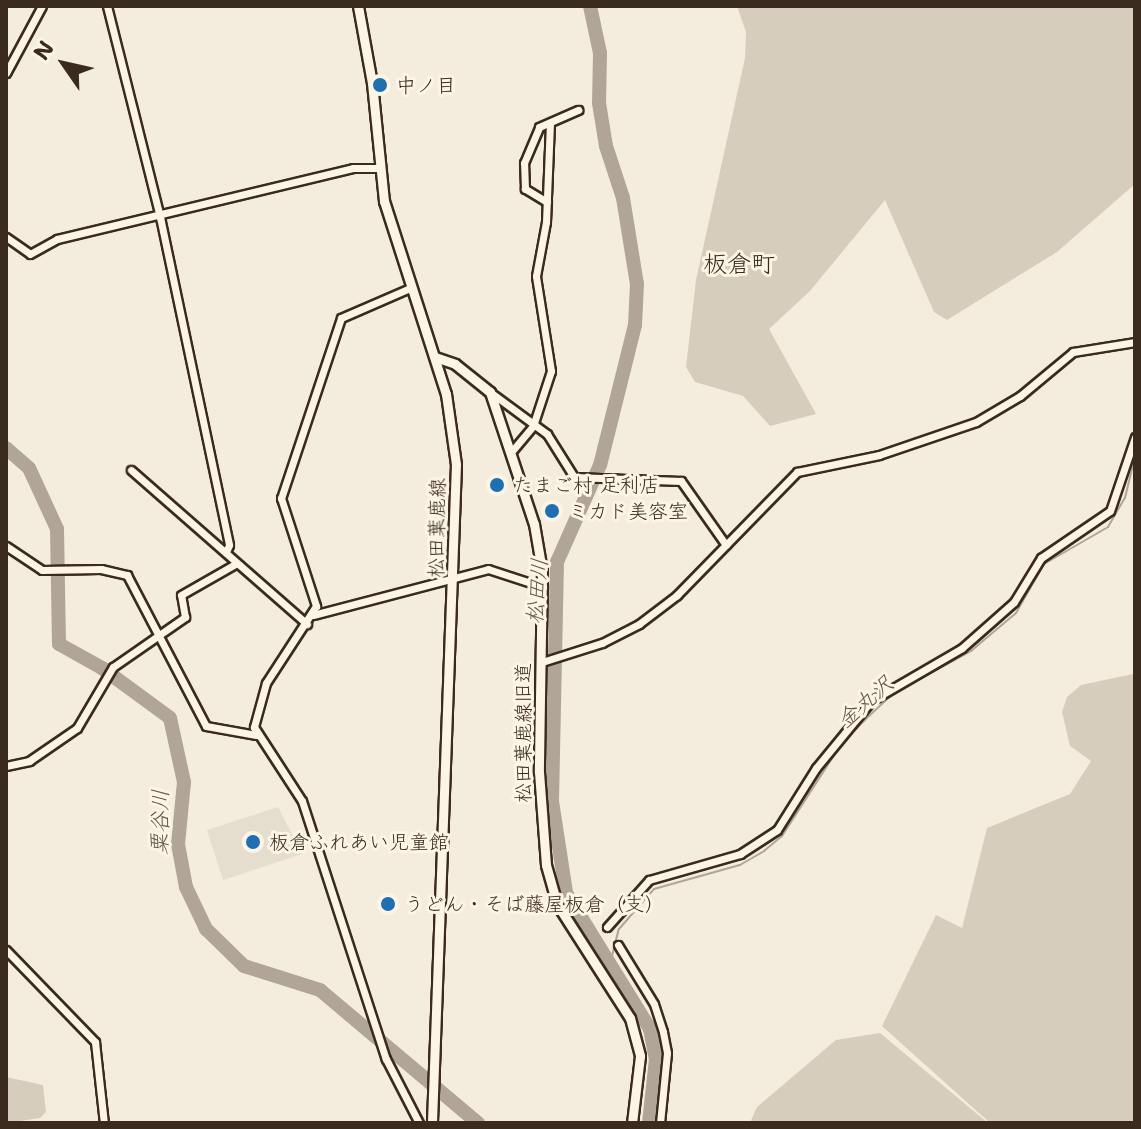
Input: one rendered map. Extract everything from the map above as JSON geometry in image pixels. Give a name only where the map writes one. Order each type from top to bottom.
[{"type":"main road","name":"松田葉鹿線","points":[[358,6],[369,59],[387,217],[435,357],[456,464],[432,1123]]},
{"type":"main road","points":[[435,357],[455,364],[490,392]]},
{"type":"main road","name":"松田葉鹿線旧道","points":[[490,392],[534,524],[543,587],[539,772],[546,865],[557,904],[630,1018],[640,1056],[632,1123]]},
{"type":"street","points":[[6,73],[42,6]]},
{"type":"street","points":[[107,6],[160,217],[229,545],[226,552]]},
{"type":"street","points":[[547,202],[525,189],[521,175],[539,127],[578,110]]},
{"type":"street","points":[[512,451],[533,426],[551,371],[536,276],[547,202],[550,124]]},
{"type":"street","points":[[6,237],[30,254],[57,239],[160,217],[353,168],[380,168]]},
{"type":"street","points":[[410,288],[341,318],[282,484],[281,498],[314,591],[313,615],[259,697],[256,735],[302,801],[382,1048],[419,1123]]},
{"type":"street","points":[[542,662],[602,643],[639,624],[726,545],[797,472],[879,455],[976,422],[1020,396],[1073,352],[1135,342]]},
{"type":"street","points":[[490,392],[550,438],[574,477],[681,481],[726,545]]},
{"type":"street","points":[[607,927],[649,880],[740,854],[777,830],[836,740],[871,701],[962,648],[1014,602],[1041,558],[1110,511],[1135,437]]},
{"type":"street","points":[[131,470],[307,624]]},
{"type":"street","points":[[6,546],[42,570],[101,569],[127,575],[206,726],[256,735]]},
{"type":"street","points":[[6,766],[29,761],[77,728],[113,667],[156,633],[185,617],[181,595],[237,563]]},
{"type":"street","points":[[313,615],[488,569],[543,587]]},
{"type":"street","points":[[618,945],[654,1004],[663,1032],[667,1053],[660,1123]]},
{"type":"street","points":[[6,950],[95,1042],[104,1123]]},
{"type":"shaded area","points":[[737,6],[1135,6],[1135,184],[1057,252],[947,320],[934,312],[885,200],[810,291],[769,329],[816,414],[770,426],[743,396],[695,382],[686,367],[696,280],[745,58],[746,32]]},
{"type":"shaded area","points":[[1133,674],[1135,1123],[990,1123],[882,1026],[936,915],[962,928],[987,828],[1070,794],[1091,761],[1070,746],[1062,712],[1067,697],[1081,685]]},
{"type":"shaded area","name":"板倉ふれあい児童館","points":[[278,807],[302,854],[223,880],[207,830]]},
{"type":"shaded area","points":[[880,1033],[988,1123],[750,1123],[757,1107],[836,1040]]},
{"type":"shaded area","points":[[6,1077],[43,1085],[46,1112],[40,1118],[6,1123]]},
{"type":"waterway","name":"松田川","points":[[590,6],[600,53],[599,103],[606,146],[623,198],[637,284],[635,325],[600,465],[557,562],[552,801],[566,893],[650,1029],[656,1059],[649,1123]]},
{"type":"waterway","name":"粟谷川","points":[[6,448],[29,468],[57,529],[59,644],[102,668],[170,718],[184,782],[178,844],[186,887],[206,929],[244,966],[320,990],[478,1123]]},
{"type":"waterway","name":"金丸沢","points":[[611,960],[619,929],[654,889],[740,865],[764,851],[782,836],[842,743],[869,716],[894,693],[971,651],[1016,613],[1044,564],[1108,527],[1125,498],[1135,456]]},
{"type":"place","name":"中ノ目","points":[[380,85]]},
{"type":"place","name":"たまご村 足利店","points":[[497,485]]},
{"type":"place","name":"ミカド美容室","points":[[552,511]]},
{"type":"place","name":"板倉ふれあい児童館","points":[[253,842]]},
{"type":"place","name":"うどん・そば藤屋板倉（支）","points":[[388,904]]},
{"type":"district","name":"板倉町","points":[[739,265]]}]
